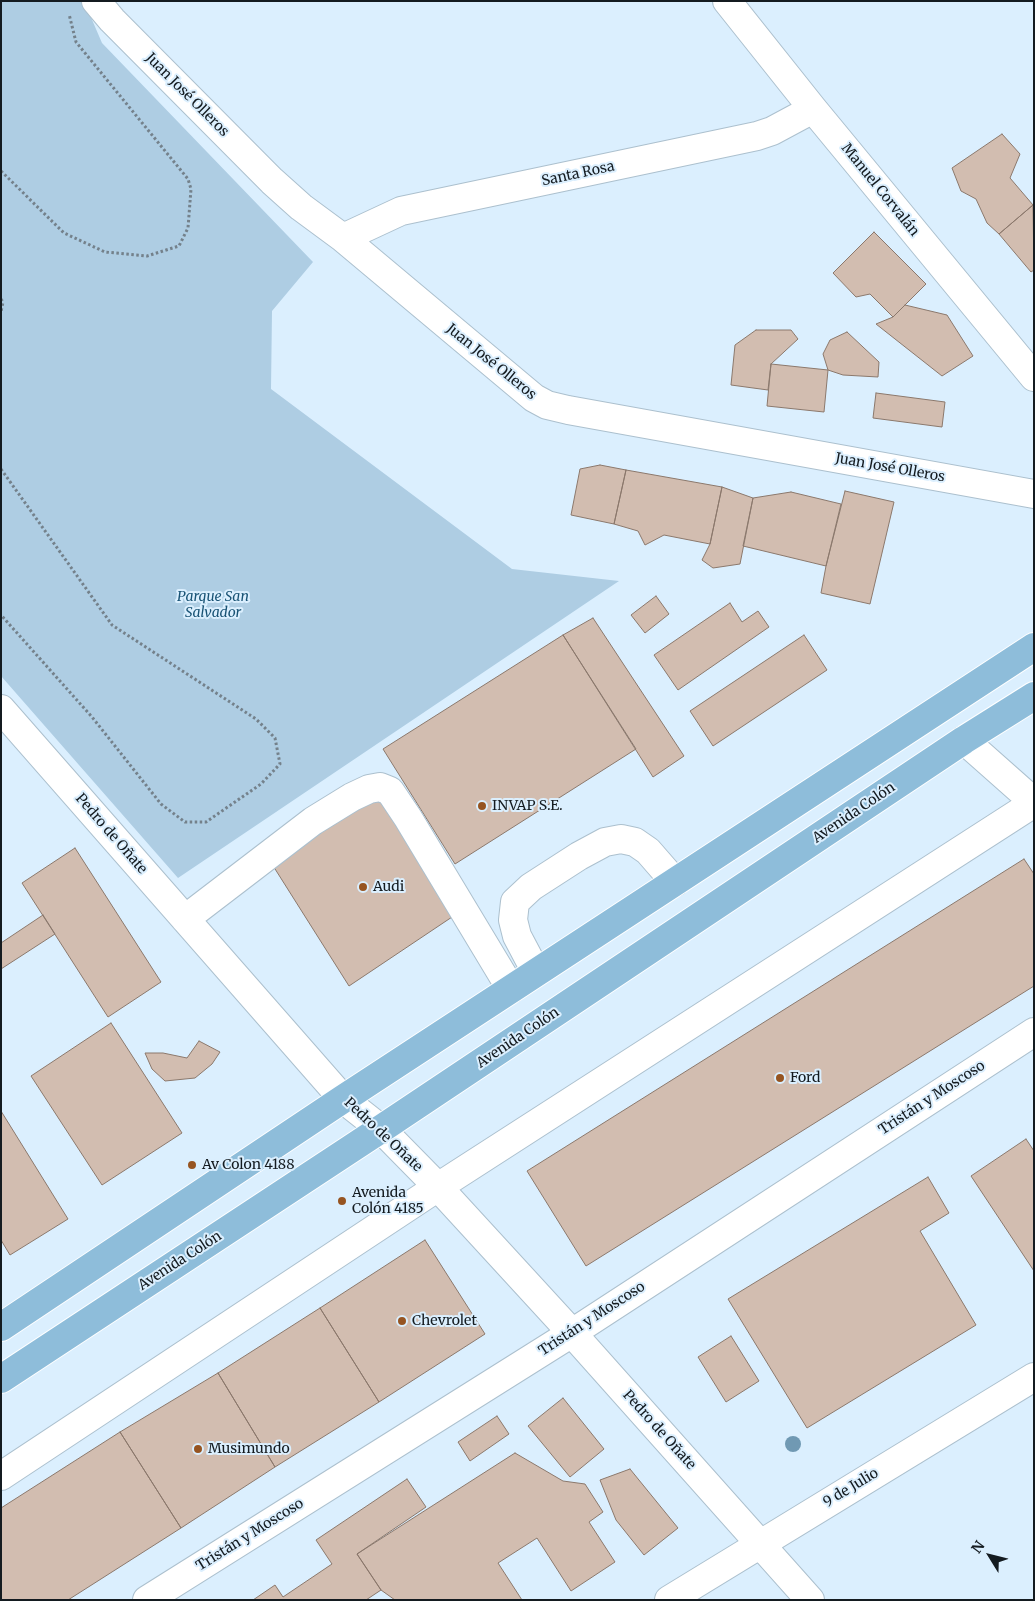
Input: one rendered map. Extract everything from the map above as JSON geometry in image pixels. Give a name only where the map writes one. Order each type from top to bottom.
[{"type":"main road","points":[[1,1326],[536,972],[1034,647]]},
{"type":"main road","name":"Avenida Colón","points":[[1,1379],[381,1129],[964,740],[1034,696]]},
{"type":"street","name":"Juan José Olleros","points":[[96,1],[112,20],[272,180],[302,207],[534,398],[547,404],[1034,494]]},
{"type":"street","name":"Manuel Corvalán","points":[[727,1],[1034,377]]},
{"type":"street","name":"Santa Rosa","points":[[342,238],[401,211],[757,136],[772,131],[814,109]]},
{"type":"street","name":"Pedro de Oñate","points":[[1,709],[343,1099],[381,1129],[438,1187],[572,1333],[810,1600]]},
{"type":"street","points":[[1,1476],[438,1187],[1034,802],[964,740]]},
{"type":"street","points":[[185,919],[314,821],[352,797],[369,789],[380,787],[390,791],[408,818],[512,989]]},
{"type":"street","points":[[536,972],[517,936],[513,920],[515,902],[539,882],[579,856],[605,842],[621,839],[635,842],[648,851],[675,882]]},
{"type":"street","name":"Tristán y Moscoso","points":[[147,1600],[572,1333],[1034,1032]]},
{"type":"street","name":"9 de Julio","points":[[669,1600],[1034,1377]]},
{"type":"path","points":[[1,171],[64,233],[105,252],[147,256],[179,246],[188,228],[191,189],[188,179],[76,42],[68,10]]},
{"type":"path","points":[[1,299],[4,302],[1,312]]},
{"type":"path","points":[[1,469],[112,625],[256,719],[275,738],[280,764],[261,784],[206,822],[185,822],[161,804],[92,717],[1,614]]},
{"type":"green space","name":"Parque San Salvador","points":[[1,1],[84,1],[102,43],[313,262],[272,311],[271,389],[512,569],[619,581],[178,878],[1,676]]},
{"type":"building","points":[[1002,134],[1020,154],[1010,178],[1033,205],[999,234],[987,223],[976,199],[961,191],[952,168]]},
{"type":"building","points":[[1033,205],[1034,270],[1031,272],[999,234]]},
{"type":"building","points":[[874,232],[926,284],[893,317],[870,294],[856,297],[833,273]]},
{"type":"building","points":[[905,305],[947,315],[973,356],[942,376],[876,324],[893,317]]},
{"type":"building","points":[[756,330],[791,330],[798,339],[771,364],[768,390],[731,385],[735,345]]},
{"type":"building","points":[[847,332],[879,362],[878,377],[843,375],[828,370],[823,354],[830,340]]},
{"type":"building","points":[[771,364],[828,370],[824,412],[767,406]]},
{"type":"building","points":[[876,393],[945,402],[942,427],[873,418]]},
{"type":"building","points":[[600,465],[626,470],[614,524],[571,515],[580,469]]},
{"type":"building","points":[[626,470],[722,487],[710,544],[664,535],[645,545],[638,531],[614,524]]},
{"type":"building","points":[[722,487],[753,498],[740,564],[713,568],[702,560],[710,544]]},
{"type":"building","points":[[845,491],[894,502],[870,604],[821,593]]},
{"type":"building","points":[[791,492],[841,504],[826,566],[743,546],[753,498]]},
{"type":"building","points":[[656,596],[669,614],[645,633],[631,615]]},
{"type":"building","points":[[730,603],[742,622],[758,611],[769,627],[678,690],[654,655]]},
{"type":"building","points":[[593,618],[684,756],[653,777],[563,635]]},
{"type":"building","name":"INVAP S.E.","points":[[563,635],[636,749],[455,864],[383,749]]},
{"type":"building","points":[[804,635],[827,670],[713,746],[690,711]]},
{"type":"building","name":"Audi","points":[[375,789],[458,913],[349,986],[270,861]]},
{"type":"building","points":[[75,848],[161,982],[108,1017],[22,883]]},
{"type":"building","name":"Ford","points":[[1024,859],[1034,874],[1034,986],[586,1266],[527,1171]]},
{"type":"building","points":[[43,915],[55,934],[1,969],[1,943]]},
{"type":"building","points":[[111,1023],[182,1133],[102,1185],[31,1076]]},
{"type":"building","points":[[199,1041],[220,1052],[212,1064],[195,1078],[165,1081],[152,1069],[145,1053],[163,1053],[187,1058]]},
{"type":"building","points":[[1,1111],[68,1219],[10,1255],[1,1240]]},
{"type":"building","points":[[1026,1139],[1034,1151],[1034,1271],[971,1176]]},
{"type":"building","points":[[928,1177],[949,1213],[920,1231],[976,1325],[807,1428],[728,1299]]},
{"type":"building","name":"Chevrolet","points":[[425,1240],[485,1334],[379,1402],[320,1308]]},
{"type":"building","points":[[320,1308],[379,1402],[275,1467],[218,1373]]},
{"type":"building","points":[[731,1336],[759,1381],[726,1402],[698,1357]]},
{"type":"building","name":"Musimundo","points":[[218,1373],[275,1467],[181,1528],[120,1432]]},
{"type":"building","points":[[563,1398],[604,1449],[570,1477],[528,1426]]},
{"type":"building","points":[[497,1416],[509,1434],[470,1461],[458,1442]]},
{"type":"building","points":[[120,1432],[181,1528],[68,1600],[1,1600],[1,1508]]},
{"type":"building","points":[[515,1453],[563,1481],[585,1484],[603,1512],[589,1522],[615,1562],[571,1591],[537,1538],[498,1563],[522,1600],[395,1600],[381,1590],[357,1554]]},
{"type":"building","points":[[630,1469],[678,1528],[644,1555],[616,1520],[600,1480]]},
{"type":"building","points":[[407,1479],[426,1507],[357,1554],[381,1590],[366,1600],[253,1600],[275,1585],[283,1597],[332,1564],[316,1540]]},
{"type":"place","name":"INVAP S.E.","points":[[482,806]]},
{"type":"place","name":"Audi","points":[[363,887]]},
{"type":"place","name":"Ford","points":[[780,1078]]},
{"type":"place","name":"Av Colon 4188","points":[[192,1165]]},
{"type":"place","name":"Avenida Colón 4185","points":[[342,1201]]},
{"type":"place","name":"Chevrolet","points":[[402,1321]]},
{"type":"place","name":"Musimundo","points":[[198,1449]]}]
